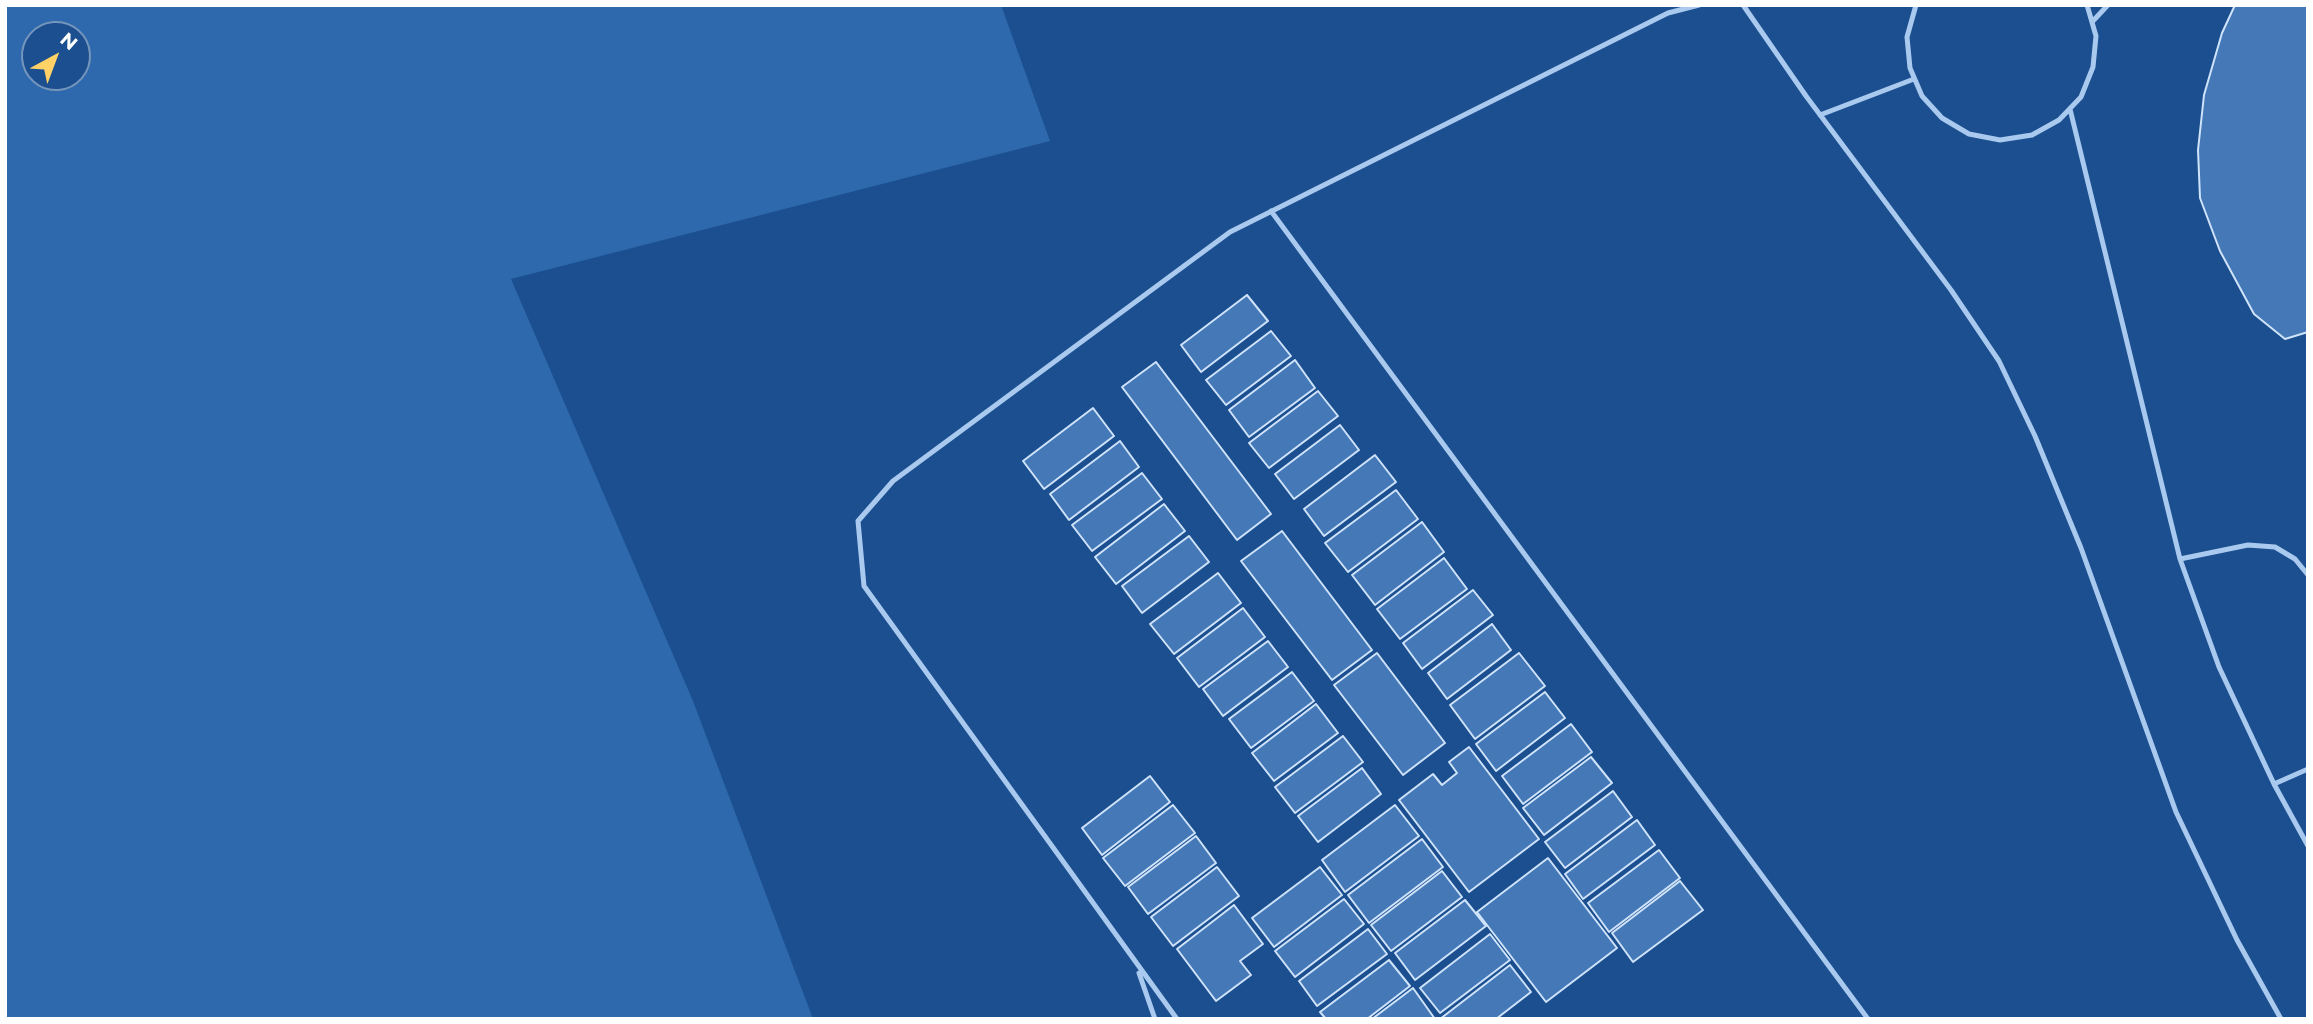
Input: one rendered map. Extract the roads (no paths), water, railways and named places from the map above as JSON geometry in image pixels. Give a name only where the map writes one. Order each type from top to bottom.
[{"type":"lane","points":[[1177,1019],[864,586],[858,521],[893,481],[1230,232],[1668,13],[1699,5]]},
{"type":"lane","points":[[1743,5],[1820,115],[1951,290],[1999,361],[2035,436],[2081,548],[2176,811],[2237,940],[2281,1019]]},
{"type":"lane","points":[[1916,5],[1907,37],[1910,68],[1922,96],[1942,118],[1969,134],[2000,140],[2032,135],[2059,120],[2081,97],[2093,67],[2096,36],[2087,5]]},
{"type":"lane","points":[[2092,22],[2108,5]]},
{"type":"lane","points":[[1820,115],[1914,79]]},
{"type":"lane","points":[[2070,109],[2180,559],[2219,667],[2274,784],[2308,846]]},
{"type":"lane","points":[[1271,212],[1868,1019]]},
{"type":"lane","points":[[2180,559],[2248,545],[2275,548],[2295,559],[2308,575]]},
{"type":"lane","points":[[2274,784],[2308,769]]},
{"type":"lane","points":[[1137,967],[1155,1019]]}]
